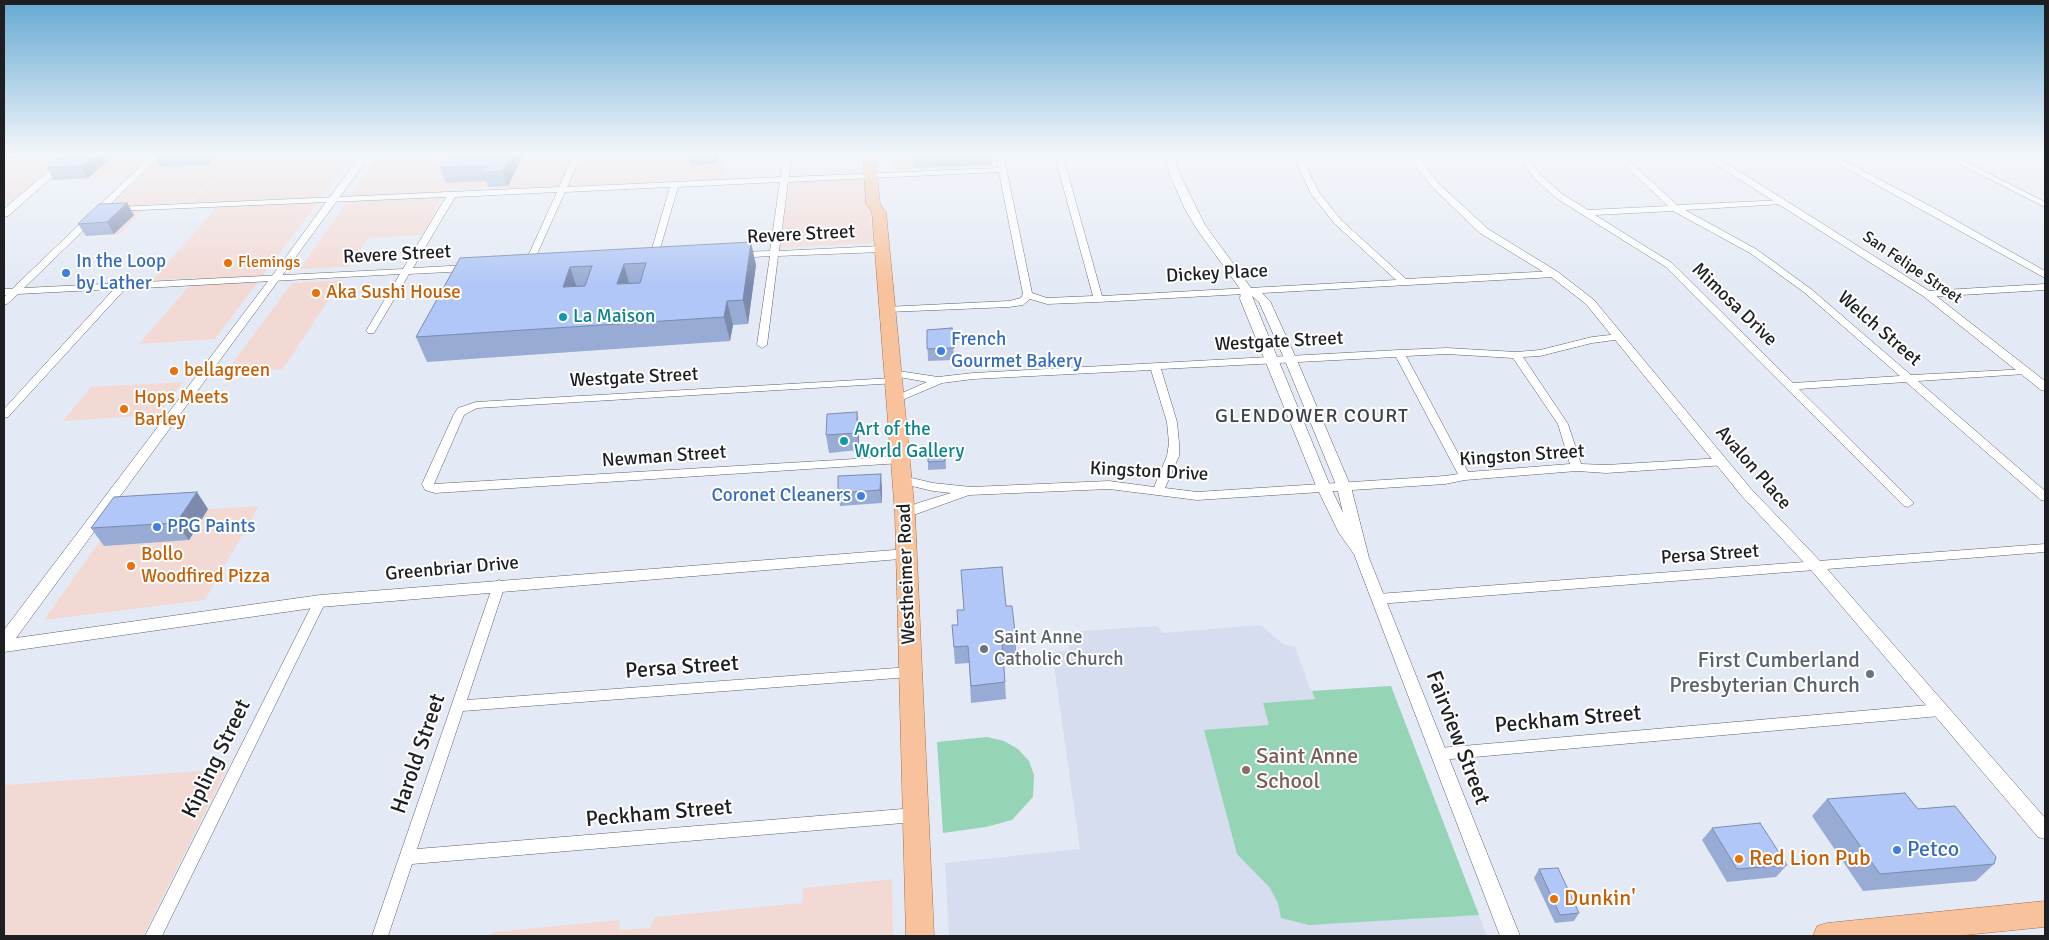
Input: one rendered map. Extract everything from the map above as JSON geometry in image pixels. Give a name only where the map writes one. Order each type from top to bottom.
[{"type":"main road","name":"Westheimer Road","points":[[882,197],[883,203],[879,212],[905,514],[920,936]]},
{"type":"main road","points":[[1827,936],[2045,914]]},
{"type":"street","points":[[4,214],[24,197]]},
{"type":"street","points":[[4,302],[113,197]]},
{"type":"street","points":[[99,210],[384,197]]},
{"type":"street","points":[[372,331],[450,197]]},
{"type":"street","points":[[528,265],[559,197]]},
{"type":"street","points":[[639,260],[658,259],[672,197]]},
{"type":"street","points":[[762,345],[783,197]]},
{"type":"street","points":[[888,309],[1009,304],[1020,303],[1024,300],[1028,294],[1007,197]]},
{"type":"street","points":[[1069,197],[1098,299]]},
{"type":"street","points":[[1185,197],[1192,213],[1214,248],[1247,290]]},
{"type":"street","points":[[1318,197],[1338,222],[1404,282]]},
{"type":"street","name":"Avalon Place","points":[[1447,197],[1484,231],[1554,274],[1590,302],[1746,492],[1816,566],[2045,831]]},
{"type":"street","name":"Mimosa Drive","points":[[1562,197],[1584,213],[1651,252],[1669,265],[1908,503]]},
{"type":"street","name":"Welch Street","points":[[1663,197],[1675,208],[1732,239],[1782,270],[2045,497]]},
{"type":"street","name":"San Felipe Street","points":[[1774,197],[1927,294],[2045,387]]},
{"type":"street","points":[[1906,197],[2045,275]]},
{"type":"street","points":[[2029,197],[2045,205]]},
{"type":"street","points":[[4,642],[334,199]]},
{"type":"street","points":[[1584,213],[1782,202]]},
{"type":"street","name":"Revere Street","points":[[728,256],[882,249]]},
{"type":"street","name":"Revere Street","points":[[4,292],[482,268]]},
{"type":"street","name":"Dickey Place","points":[[1028,294],[1037,299],[1047,301],[1554,274]]},
{"type":"street","points":[[4,415],[122,286]]},
{"type":"street","points":[[1927,294],[2045,287]]},
{"type":"street","name":"Fairview Street","points":[[1362,558],[1346,533],[1324,488],[1246,299],[1247,290],[1258,294],[1264,302],[1290,358],[1344,487],[1362,558],[1510,936]]},
{"type":"street","name":"Westgate Street","points":[[429,488],[428,484],[459,414],[462,410],[476,405],[893,377],[940,380],[973,376],[1447,351],[1516,355],[1540,353],[1592,340],[1619,337]]},
{"type":"street","points":[[1399,353],[1466,476]]},
{"type":"street","points":[[1516,355],[1563,424],[1577,467]]},
{"type":"street","points":[[1155,367],[1172,422],[1174,443],[1172,456],[1158,492]]},
{"type":"street","points":[[1792,386],[2025,371]]},
{"type":"street","name":"Westgate Street","points":[[895,400],[940,380]]},
{"type":"street","name":"Newman Street","points":[[429,488],[901,459]]},
{"type":"street","name":"Kingston Street","points":[[1324,488],[1445,480],[1466,476],[1577,467],[1606,469],[1722,462]]},
{"type":"street","name":"Kingston Drive","points":[[902,480],[933,487],[971,491],[1109,485],[1197,496],[1324,488]]},
{"type":"street","name":"Kingston Drive","points":[[905,514],[930,503],[971,491]]},
{"type":"street","name":"Persa Street","points":[[1378,599],[2045,548]]},
{"type":"street","name":"Greenbriar Drive","points":[[4,646],[320,601],[499,585],[906,554]]},
{"type":"street","name":"Harold Street","points":[[380,936],[499,585]]},
{"type":"street","name":"Kipling Street","points":[[153,936],[320,601]]},
{"type":"street","name":"Persa Street","points":[[458,706],[910,672]]},
{"type":"street","name":"Peckham Street","points":[[1440,754],[1940,710]]},
{"type":"street","name":"Peckham Street","points":[[407,857],[915,815]]},
{"type":"shaded area","points":[[4,197],[16,197],[8,204],[4,204]]},
{"type":"shaded area","points":[[120,197],[195,197],[190,202],[149,204],[119,235],[81,236]]},
{"type":"shaded area","points":[[197,197],[322,197],[215,339],[139,344],[196,278],[152,280],[221,202],[191,203]]},
{"type":"shaded area","points":[[350,197],[443,197],[422,235],[369,238],[348,267],[300,269]]},
{"type":"shaded area","points":[[787,197],[869,197],[873,243],[780,248]]},
{"type":"shaded area","points":[[342,280],[283,369],[225,373],[292,283]]},
{"type":"shaded area","points":[[183,382],[158,415],[63,421],[91,387]]},
{"type":"shaded area","points":[[259,506],[205,600],[44,620],[118,515]]},
{"type":"shaded area","name":"Saint Anne School","points":[[1260,625],[1283,644],[1295,647],[1311,691],[1391,686],[1487,936],[949,936],[945,863],[1080,849],[1052,652],[1069,650],[1066,632],[1157,626],[1163,633]]},
{"type":"shaded area","points":[[227,769],[143,936],[4,936],[4,785]]},
{"type":"shaded area","points":[[892,879],[893,936],[490,936],[493,932],[620,920],[619,930],[650,928],[654,917],[802,903],[803,888]]},
{"type":"green space","points":[[1391,686],[1479,915],[1309,925],[1281,918],[1278,903],[1270,888],[1237,854],[1204,730],[1269,725],[1263,703],[1315,699],[1312,691]]},
{"type":"green space","points":[[987,737],[1004,741],[1018,749],[1029,761],[1034,775],[1033,797],[1012,820],[986,827],[943,833],[937,742]]},
{"type":"building","points":[[127,203],[107,222],[78,224],[99,204]]},
{"type":"building","points":[[751,242],[743,300],[727,301],[724,317],[416,337],[460,258]],"holes":[[[646,263],[640,283],[617,284],[624,264]],[[592,266],[585,286],[563,287],[570,267]]]},
{"type":"building","points":[[952,328],[954,348],[927,349],[927,330]]},
{"type":"building","points":[[857,412],[857,433],[826,435],[827,414]]},
{"type":"building","points":[[945,449],[945,461],[928,462],[928,450]]},
{"type":"building","points":[[881,474],[880,490],[838,493],[838,476]]},
{"type":"building","points":[[197,492],[176,523],[91,528],[114,497]]},
{"type":"building","name":"Saint Anne Catholic Church","points":[[1002,567],[1006,606],[1012,606],[1016,641],[1002,642],[1005,682],[971,686],[968,646],[954,647],[952,625],[958,625],[957,610],[964,610],[961,570]]},
{"type":"building","points":[[1905,793],[1918,809],[1955,806],[1996,857],[1994,864],[1880,874],[1827,799]]},
{"type":"building","points":[[1760,823],[1787,865],[1737,869],[1712,828]]},
{"type":"building","points":[[1558,868],[1579,913],[1560,915],[1539,869]]},
{"type":"place","name":"Flemings","points":[[228,263]]},
{"type":"place","name":"In the Loop by Lather","points":[[66,273]]},
{"type":"place","name":"Aka Sushi House","points":[[316,293]]},
{"type":"place","name":"La Maison","points":[[563,317]]},
{"type":"place","name":"French Gourmet Bakery","points":[[941,351]]},
{"type":"place","name":"bellagreen","points":[[174,371]]},
{"type":"place","name":"Hops Meets Barley","points":[[124,409]]},
{"type":"place","name":"Art of the World Gallery","points":[[844,441]]},
{"type":"place","name":"Coronet Cleaners","points":[[861,496]]},
{"type":"place","name":"PPG Paints","points":[[157,527]]},
{"type":"place","name":"Bollo Woodfired Pizza","points":[[131,566]]},
{"type":"place","name":"Saint Anne Catholic Church","points":[[984,649]]},
{"type":"place","name":"First Cumberland Presbyterian Church","points":[[1870,674]]},
{"type":"place","name":"Saint Anne School","points":[[1246,770]]},
{"type":"place","name":"Petco","points":[[1897,850]]},
{"type":"place","name":"Red Lion Pub","points":[[1739,859]]},
{"type":"place","name":"Dunkin'","points":[[1554,899]]},
{"type":"district","name":"GLENDOWER COURT","points":[[1312,417]]}]
